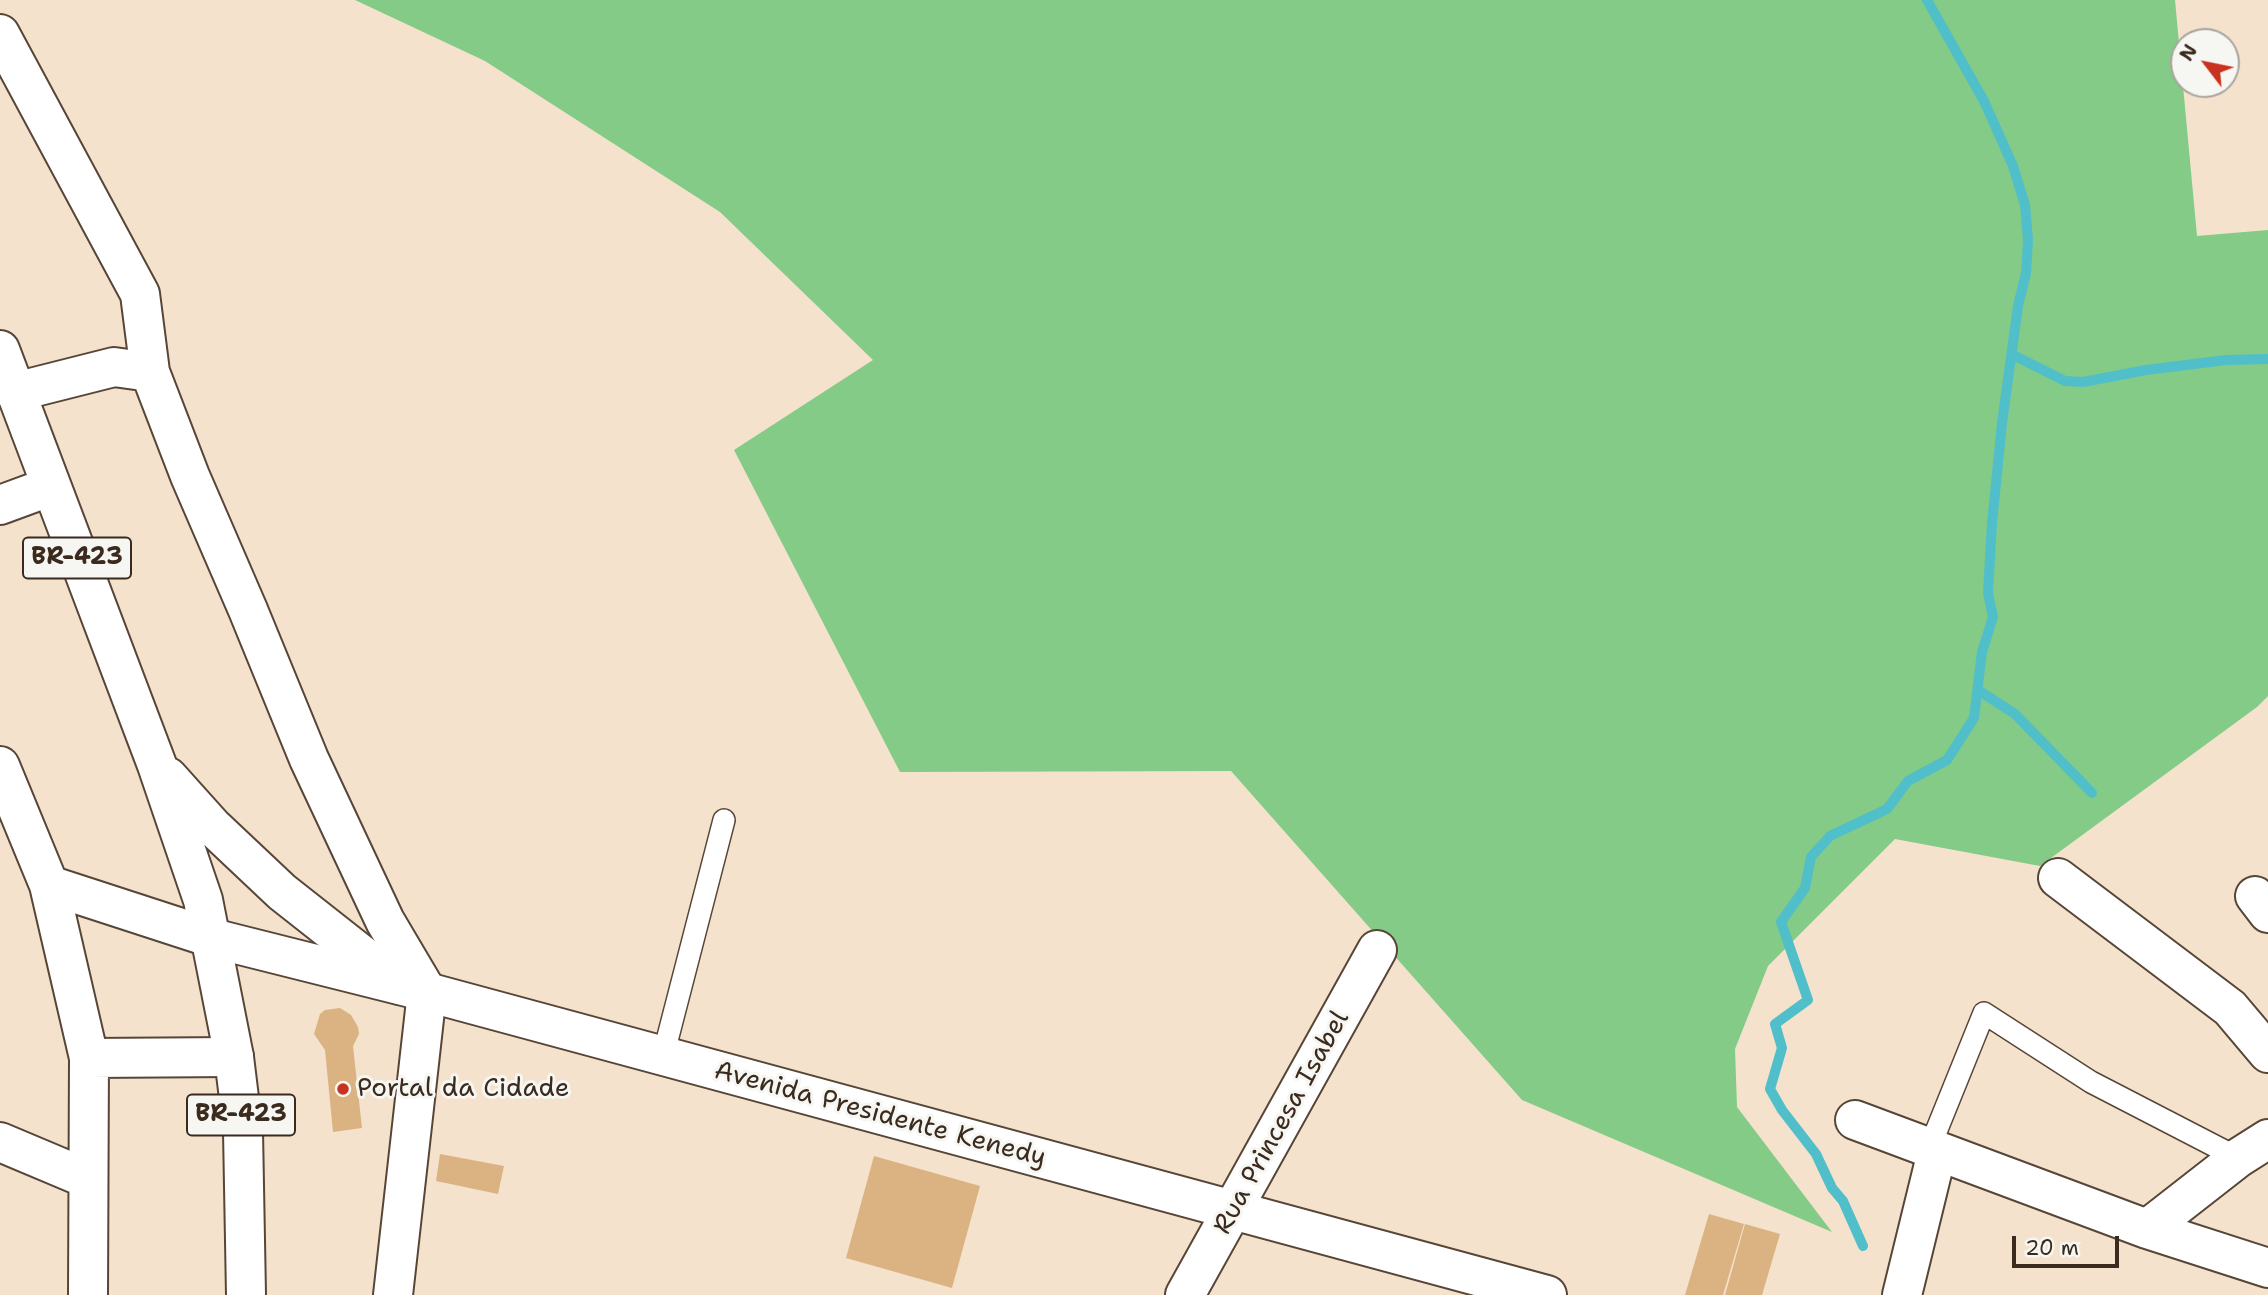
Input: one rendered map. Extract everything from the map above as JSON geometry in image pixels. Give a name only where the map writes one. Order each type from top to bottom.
[{"type":"street","points":[[0,34],[140,294],[150,372],[190,476],[309,759],[385,921],[413,989],[393,1295]]},
{"type":"street","name":"BR-423","points":[[0,349],[49,487],[157,765],[204,900],[234,1056],[243,1131],[246,1295]]},
{"type":"street","points":[[15,392],[114,367],[150,372]]},
{"type":"street","points":[[0,505],[49,487]]},
{"type":"street","points":[[157,765],[212,826],[282,892],[413,989]]},
{"type":"street","points":[[0,766],[49,885],[89,1058],[88,1295]]},
{"type":"street","points":[[2057,878],[2230,1008],[2268,1053]]},
{"type":"street","name":"Avenida Presidente Kenedy","points":[[49,885],[212,938],[413,989],[1547,1295]]},
{"type":"street","name":"Rua Princesa Isabel","points":[[1185,1295],[1377,950]]},
{"type":"street","points":[[89,1058],[234,1056]]},
{"type":"street","points":[[1855,1120],[2147,1229],[2268,1268]]},
{"type":"street","points":[[0,1142],[88,1179]]},
{"type":"street","points":[[2147,1229],[2253,1149]]},
{"type":"street","points":[[1902,1295],[1933,1150]]},
{"type":"lane","points":[[663,1056],[724,820]]},
{"type":"lane","points":[[1933,1150],[1984,1013],[2091,1082],[2253,1149]]},
{"type":"green space","points":[[355,0],[2175,0],[2178,28],[2170,28],[2170,98],[2184,98],[2197,236],[2268,230],[2268,696],[2257,707],[2040,866],[1895,839],[1768,966],[1735,1049],[1737,1107],[1832,1232],[1522,1100],[1231,771],[900,772],[734,450],[873,360],[720,212],[485,61]]},
{"type":"building","name":"Portal da Cidade","points":[[340,1008],[351,1015],[358,1027],[359,1034],[353,1046],[362,1128],[333,1132],[325,1050],[314,1034],[320,1014],[325,1010]]},
{"type":"building","points":[[440,1154],[504,1166],[498,1194],[436,1181]]},
{"type":"building","points":[[874,1156],[980,1186],[952,1288],[846,1258]]},
{"type":"building","points":[[1709,1214],[1744,1224],[1723,1295],[1685,1295]]},
{"type":"building","points":[[1745,1224],[1780,1234],[1762,1295],[1725,1295]]},
{"type":"waterway","points":[[1863,1246],[1843,1201],[1832,1188],[1816,1154],[1782,1110],[1770,1089],[1782,1048],[1775,1024],[1808,1000],[1781,922],[1805,888],[1811,857],[1830,836],[1887,809],[1908,781],[1947,760],[1974,718],[1982,652],[1993,617],[1988,593],[1992,523],[2002,423],[2018,306],[2026,273],[2028,240],[2025,205],[2013,166],[1984,101],[1927,0]]},
{"type":"waterway","points":[[2013,355],[2065,381],[2083,382],[2146,370],[2226,360],[2268,359]]},
{"type":"waterway","points":[[1978,690],[2015,714],[2092,793]]},
{"type":"place","name":"Portal da Cidade","points":[[343,1089]]}]
